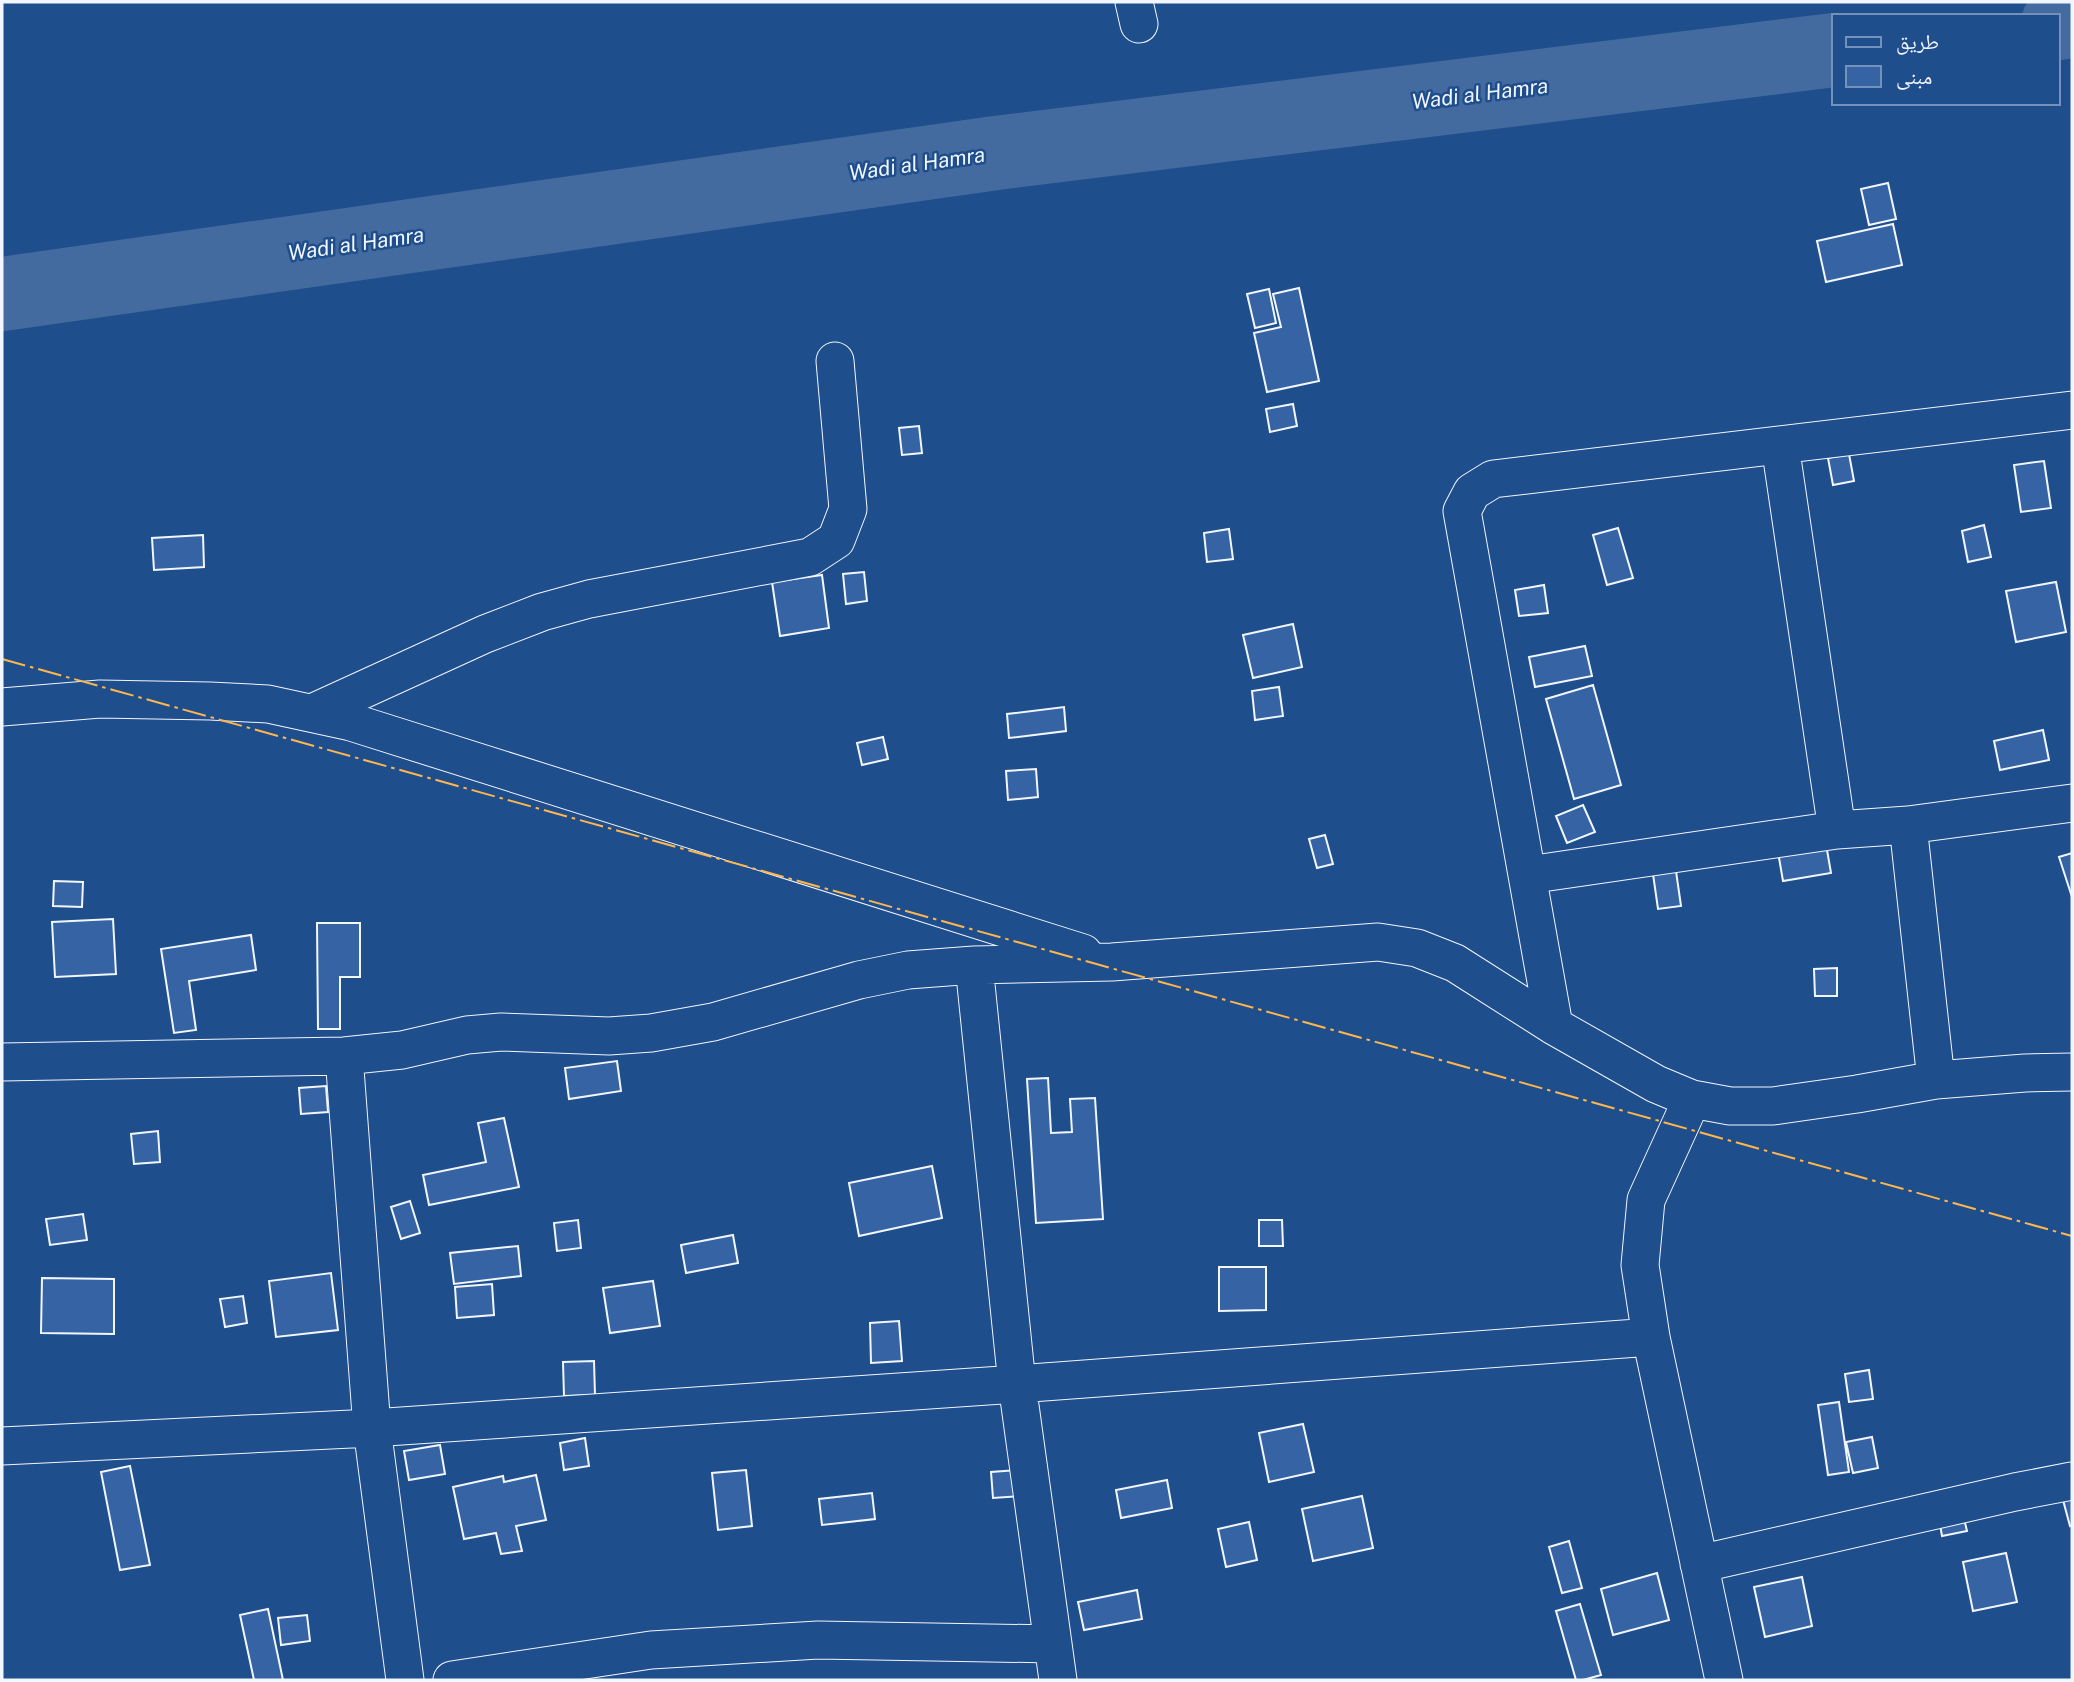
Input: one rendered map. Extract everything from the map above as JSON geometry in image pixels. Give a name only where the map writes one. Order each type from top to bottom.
[{"type":"street","points":[[312,713],[485,634],[542,612],[590,598],[810,557],[836,540],[848,509],[835,361]]},
{"type":"street","points":[[1554,1026],[1462,511],[1472,492],[1493,479],[2072,410]]},
{"type":"street","points":[[1780,444],[1837,830]]},
{"type":"street","points":[[2,707],[100,699],[210,701],[268,704],[312,713],[420,743],[1112,962]]},
{"type":"street","points":[[1528,875],[1837,830],[1908,825],[2072,803]]},
{"type":"street","points":[[1908,825],[1936,1080]]},
{"type":"street","points":[[2,1062],[344,1056],[402,1050],[467,1035],[501,1032],[608,1036],[713,1022],[908,970],[974,965],[1112,962],[1378,942],[1417,948],[1455,963],[1554,1026],[1656,1084],[1692,1099],[1730,1106],[1773,1106],[1936,1080],[2072,1072]]},
{"type":"street","points":[[974,965],[1017,1384],[1058,1680]]},
{"type":"street","points":[[344,1056],[372,1429],[405,1680]]},
{"type":"street","points":[[1692,1099],[1646,1200],[1640,1265],[1651,1337],[1724,1680]]},
{"type":"street","points":[[2,1446],[372,1429],[1651,1337]]},
{"type":"street","points":[[1699,1564],[2015,1492],[2072,1482]]},
{"type":"street","points":[[453,1680],[679,1648],[818,1640],[1053,1644]]},
{"type":"building","points":[[1888,183],[1896,219],[1869,225],[1861,189]]},
{"type":"building","points":[[1893,224],[1902,265],[1826,282],[1817,241]]},
{"type":"building","points":[[1299,288],[1319,381],[1267,392],[1254,333],[1281,327],[1273,294]]},
{"type":"building","points":[[1269,289],[1276,323],[1255,328],[1247,294]]},
{"type":"building","points":[[1293,404],[1297,426],[1270,432],[1266,409]]},
{"type":"building","points":[[919,426],[922,453],[902,455],[899,428]]},
{"type":"building","points":[[1849,454],[1854,481],[1833,485],[1828,458]]},
{"type":"building","points":[[2044,461],[2051,508],[2021,512],[2014,465]]},
{"type":"building","points":[[1984,525],[1991,557],[1968,562],[1962,531]]},
{"type":"building","points":[[1618,528],[1633,578],[1607,585],[1593,535]]},
{"type":"building","points":[[1229,529],[1233,559],[1207,562],[1204,533]]},
{"type":"building","points":[[203,535],[204,567],[154,570],[152,538]]},
{"type":"building","points":[[864,572],[867,601],[846,604],[843,574]]},
{"type":"building","points":[[822,575],[829,628],[780,636],[772,582]]},
{"type":"building","points":[[2056,582],[2066,632],[2016,642],[2006,591]]},
{"type":"building","points":[[1544,585],[1548,613],[1519,616],[1515,590]]},
{"type":"building","points":[[1293,624],[1302,667],[1253,678],[1243,635]]},
{"type":"building","points":[[1585,646],[1592,676],[1535,687],[1529,657]]},
{"type":"building","points":[[1593,685],[1621,785],[1574,799],[1546,699]]},
{"type":"building","points":[[1279,687],[1283,716],[1255,720],[1252,691]]},
{"type":"building","points":[[1064,707],[1066,731],[1009,738],[1007,714]]},
{"type":"building","points":[[2043,730],[2049,760],[2000,770],[1994,741]]},
{"type":"building","points":[[883,737],[888,759],[862,765],[857,743]]},
{"type":"building","points":[[1036,769],[1038,797],[1008,800],[1006,771]]},
{"type":"building","points":[[1583,805],[1595,832],[1567,843],[1556,816]]},
{"type":"building","points":[[1325,835],[1333,864],[1317,868],[1309,839]]},
{"type":"building","points":[[1826,844],[1831,873],[1783,881],[1778,852]]},
{"type":"building","points":[[2072,853],[2072,897],[2059,857]]},
{"type":"building","points":[[1675,864],[1681,906],[1658,909],[1652,867]]},
{"type":"building","points":[[54,881],[83,882],[82,907],[53,906]]},
{"type":"building","points":[[113,919],[116,974],[55,977],[52,922]]},
{"type":"building","points":[[317,923],[360,923],[360,977],[340,977],[340,1029],[318,1029]]},
{"type":"building","points":[[251,935],[256,970],[189,981],[196,1030],[174,1033],[161,949]]},
{"type":"building","points":[[1837,968],[1837,996],[1815,996],[1814,969]]},
{"type":"building","points":[[617,1061],[621,1091],[569,1099],[565,1068]]},
{"type":"building","points":[[1048,1078],[1051,1133],[1072,1132],[1070,1099],[1095,1098],[1103,1219],[1036,1223],[1027,1079]]},
{"type":"building","points":[[326,1086],[328,1112],[301,1114],[299,1088]]},
{"type":"building","points":[[504,1118],[519,1187],[429,1205],[423,1175],[486,1162],[478,1123]]},
{"type":"building","points":[[158,1131],[160,1162],[134,1164],[131,1134]]},
{"type":"building","points":[[932,1166],[942,1218],[859,1236],[849,1183]]},
{"type":"building","points":[[410,1201],[420,1233],[401,1239],[391,1207]]},
{"type":"building","points":[[83,1214],[87,1240],[50,1245],[46,1219]]},
{"type":"building","points":[[578,1220],[581,1248],[557,1251],[554,1223]]},
{"type":"building","points":[[1259,1220],[1282,1220],[1283,1246],[1259,1246]]},
{"type":"building","points":[[733,1235],[738,1263],[686,1273],[681,1245]]},
{"type":"building","points":[[518,1246],[521,1276],[454,1284],[450,1253]]},
{"type":"building","points":[[1219,1267],[1266,1267],[1266,1310],[1219,1311]]},
{"type":"building","points":[[331,1273],[338,1330],[276,1337],[269,1281]]},
{"type":"building","points":[[42,1278],[114,1279],[114,1334],[41,1333]]},
{"type":"building","points":[[653,1281],[660,1326],[610,1333],[603,1288]]},
{"type":"building","points":[[492,1284],[494,1315],[457,1318],[455,1287]]},
{"type":"building","points":[[243,1296],[247,1323],[225,1327],[220,1299]]},
{"type":"building","points":[[899,1321],[902,1361],[871,1363],[870,1323]]},
{"type":"building","points":[[594,1361],[595,1395],[564,1396],[563,1362]]},
{"type":"building","points":[[1869,1370],[1873,1399],[1849,1402],[1845,1374]]},
{"type":"building","points":[[1839,1402],[1849,1472],[1828,1475],[1818,1405]]},
{"type":"building","points":[[1303,1424],[1314,1472],[1269,1482],[1259,1433]]},
{"type":"building","points":[[1872,1437],[1878,1468],[1853,1473],[1846,1442]]},
{"type":"building","points":[[585,1438],[589,1466],[564,1470],[560,1443]]},
{"type":"building","points":[[440,1445],[445,1474],[409,1480],[404,1451]]},
{"type":"building","points":[[130,1466],[150,1565],[120,1570],[101,1472]]},
{"type":"building","points":[[746,1470],[752,1526],[718,1530],[712,1473]]},
{"type":"building","points":[[1019,1470],[1022,1496],[993,1498],[991,1472]]},
{"type":"building","points":[[536,1475],[546,1520],[516,1526],[522,1551],[501,1554],[496,1533],[464,1539],[453,1487],[503,1476],[504,1482]]},
{"type":"building","points":[[1167,1480],[1172,1508],[1121,1518],[1116,1490]]},
{"type":"building","points":[[872,1493],[875,1519],[822,1525],[819,1499]]},
{"type":"building","points":[[1362,1496],[1373,1548],[1313,1561],[1302,1509]]},
{"type":"building","points":[[2072,1498],[2072,1525],[2070,1526],[2063,1500]]},
{"type":"building","points":[[1960,1502],[1967,1531],[1942,1536],[1937,1507]]},
{"type":"building","points":[[1249,1522],[1257,1560],[1226,1567],[1218,1529]]},
{"type":"building","points":[[1569,1541],[1582,1588],[1562,1593],[1549,1547]]},
{"type":"building","points":[[2006,1553],[2017,1602],[1973,1611],[1963,1562]]},
{"type":"building","points":[[1657,1573],[1669,1620],[1613,1635],[1601,1589]]},
{"type":"building","points":[[1802,1577],[1812,1626],[1765,1637],[1754,1587]]},
{"type":"building","points":[[1137,1590],[1142,1619],[1084,1630],[1078,1602]]},
{"type":"building","points":[[1580,1604],[1601,1675],[1576,1680],[1556,1611]]},
{"type":"building","points":[[268,1609],[283,1680],[254,1680],[240,1615]]},
{"type":"building","points":[[307,1615],[310,1641],[281,1645],[278,1618]]},
{"type":"waterway","name":"Wadi al Hamra","points":[[2060,23],[2072,21]]},
{"type":"waterway","name":"Wadi al Hamra","points":[[2,294],[996,153],[1832,50]]},
{"type":"power","points":[[2,659],[2072,1236]]}]
